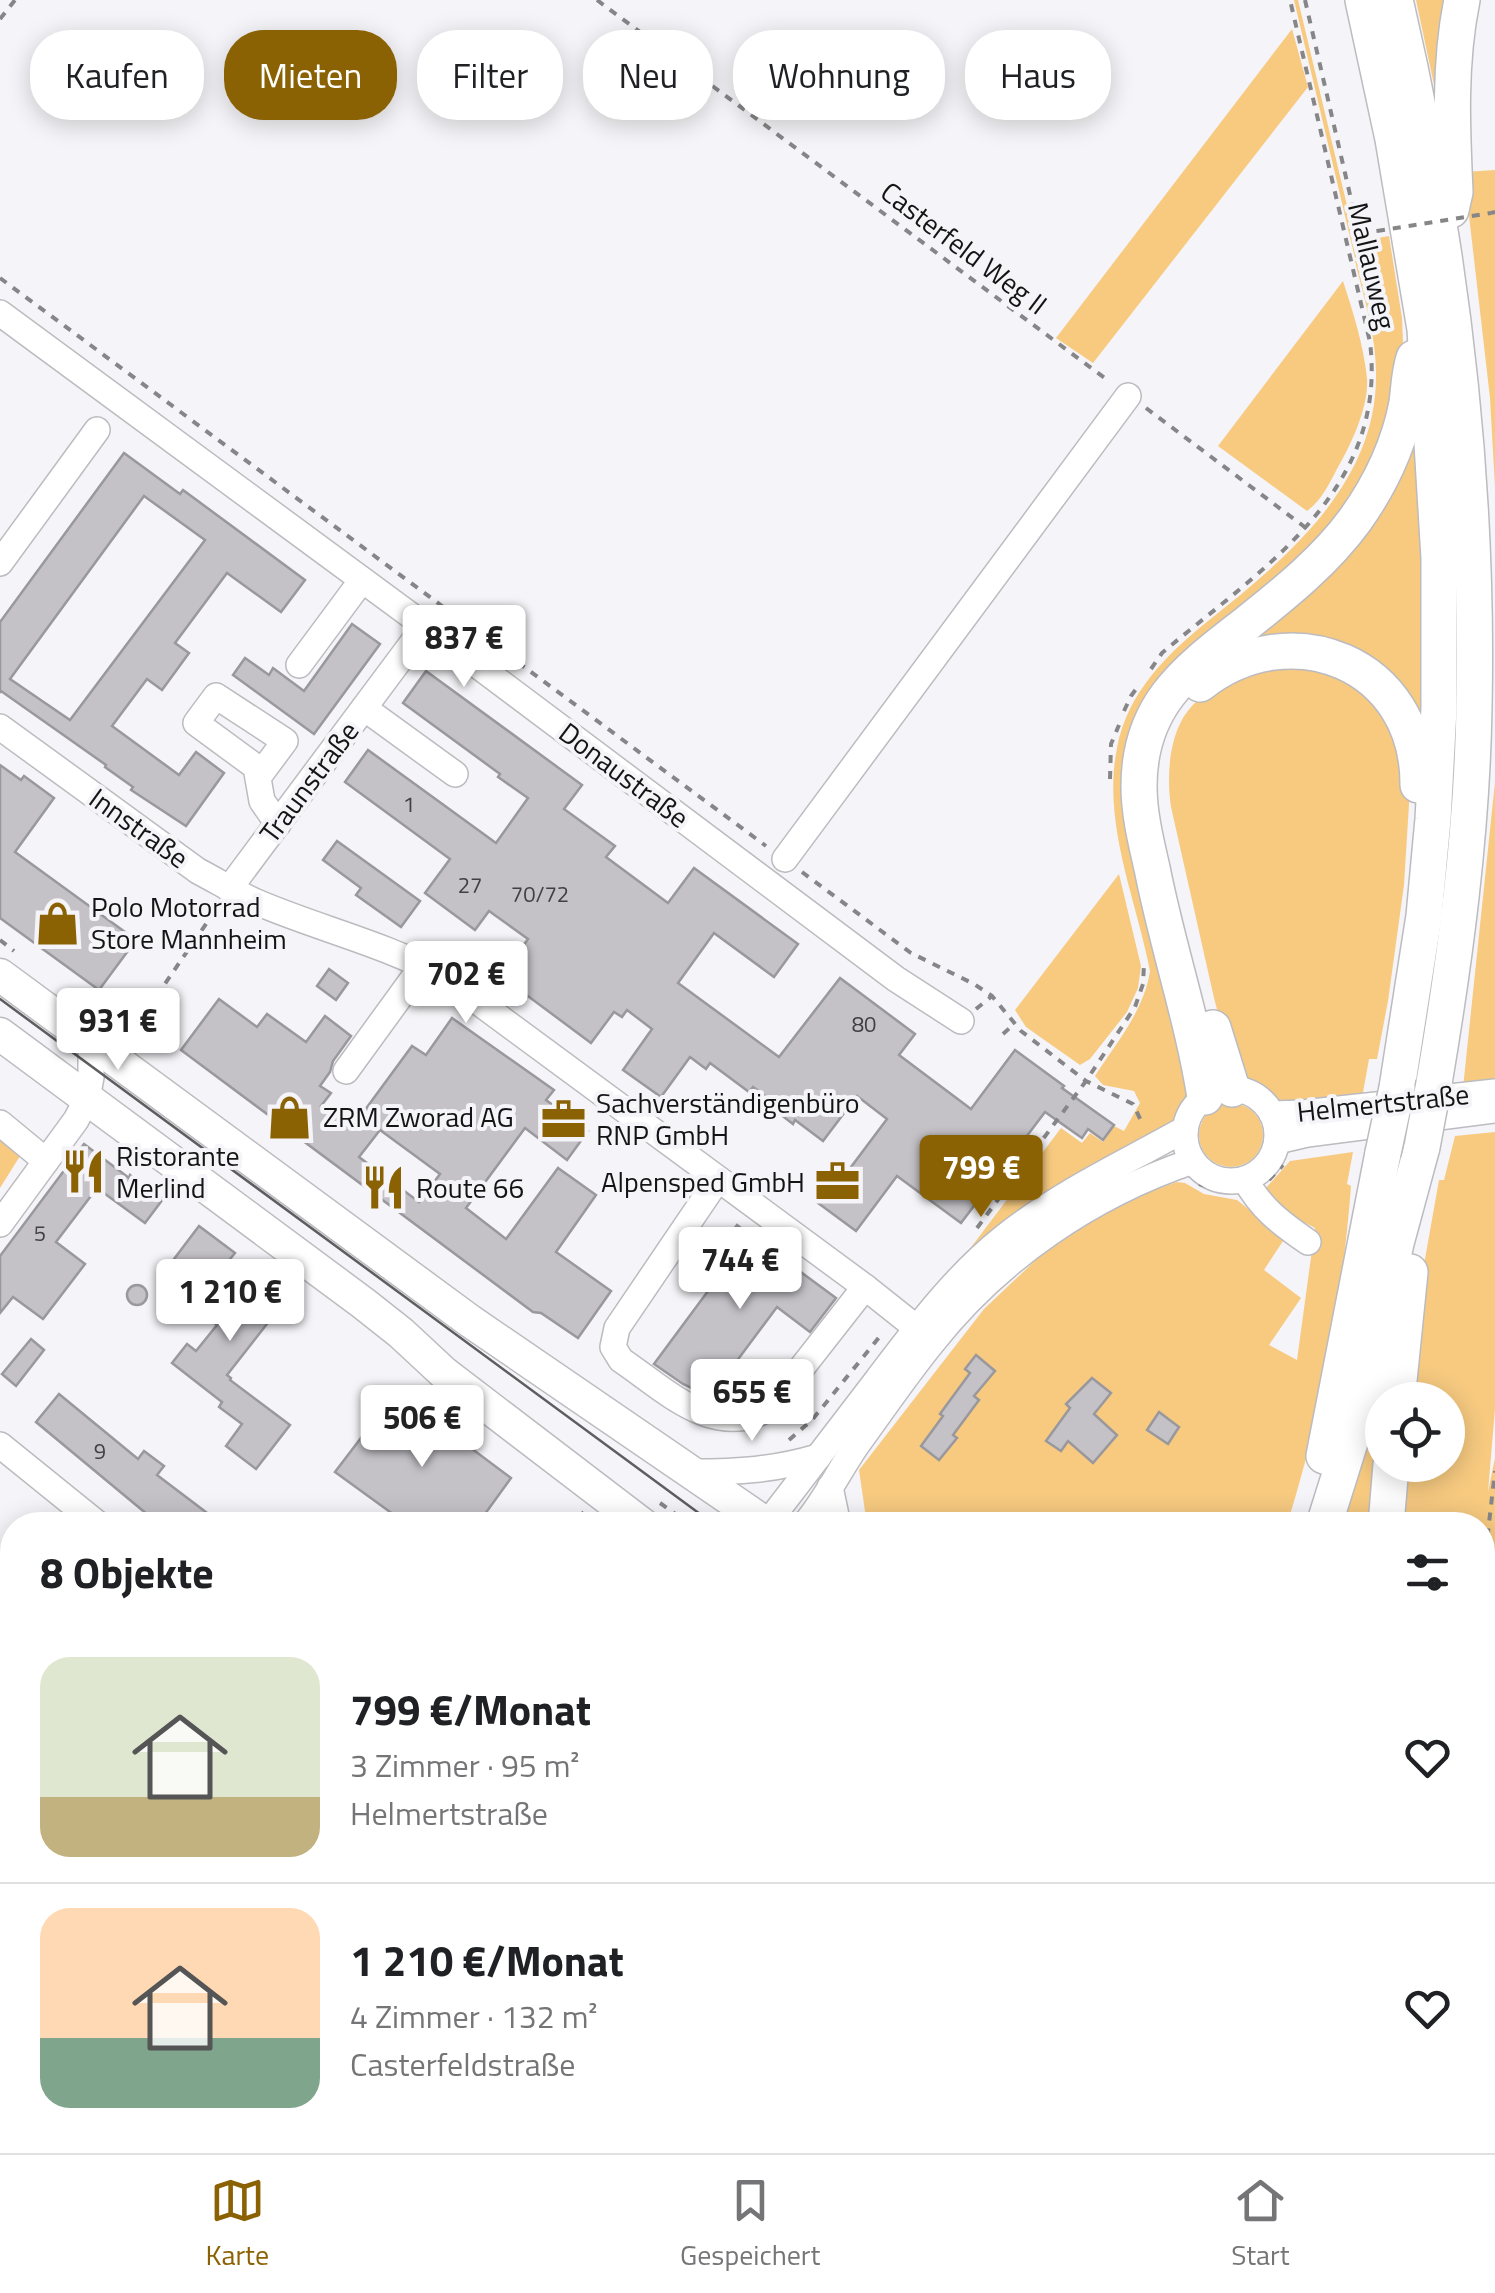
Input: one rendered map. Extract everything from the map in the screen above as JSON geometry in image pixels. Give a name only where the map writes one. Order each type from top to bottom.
[{"type":"highway","points":[[1307,1512],[1336,1399],[1396,1088],[1430,866],[1439,708],[1439,558],[1425,329],[1393,138],[1363,0]]},
{"type":"highway","points":[[1328,1512],[1362,1404],[1434,1084],[1458,920],[1474,708],[1474,575],[1466,431],[1444,245],[1395,0]]},
{"type":"highway","points":[[1444,245],[1455,192],[1452,76],[1462,0]]},
{"type":"highway","points":[[1218,1093],[1200,1065],[1157,893],[1143,826],[1141,755],[1150,722],[1181,678],[1328,553],[1375,490],[1399,434],[1412,365],[1425,329]]},
{"type":"highway","points":[[1218,1093],[1214,1029],[1162,802],[1163,746],[1179,704],[1219,668],[1260,654],[1314,652],[1329,654],[1354,666],[1381,685],[1406,723],[1418,766],[1418,796],[1430,866]]},
{"type":"highway","points":[[1399,1382],[1422,1148]]},
{"type":"highway","points":[[1387,1512],[1390,1482]]},
{"type":"main road","points":[[7,963],[91,1042],[470,1322],[749,1512]]},
{"type":"main road","points":[[0,1034],[363,1303],[616,1512]]},
{"type":"street","name":"Donaustraße","points":[[0,313],[896,979],[961,1021]]},
{"type":"street","points":[[784,859],[1128,396]]},
{"type":"street","points":[[0,563],[97,430]]},
{"type":"street","points":[[299,665],[362,580]]},
{"type":"street","name":"Traunstraße","points":[[229,889],[425,626]]},
{"type":"street","points":[[364,708],[455,774]]},
{"type":"street","name":"Innstraße","points":[[0,727],[229,889],[379,946],[452,982],[917,1327]]},
{"type":"street","points":[[259,776],[262,801],[278,824]]},
{"type":"street","points":[[346,1071],[423,965]]},
{"type":"street","points":[[0,1224],[87,1099],[91,1042]]},
{"type":"street","name":"Helmertstraße","points":[[1218,1093],[1248,1092],[1272,1114],[1276,1140],[1271,1157],[1246,1179]]},
{"type":"street","name":"Helmertstraße","points":[[1272,1114],[1495,1092]]},
{"type":"street","points":[[1218,1093],[1196,1106],[1188,1117],[1186,1146],[1193,1161],[1210,1176],[1246,1179],[1272,1216],[1308,1242]]},
{"type":"street","name":"Helmertstraße","points":[[1276,1140],[1495,1110]]},
{"type":"street","points":[[0,1123],[46,1161]]},
{"type":"street","points":[[777,1512],[917,1327],[964,1273],[1002,1238],[1098,1175],[1185,1129]]},
{"type":"street","points":[[813,1512],[844,1463],[917,1327],[984,1286],[1088,1208],[1145,1178],[1193,1161]]},
{"type":"street","points":[[718,1178],[618,1328],[614,1347],[622,1360],[701,1414],[726,1420],[755,1417],[772,1407],[864,1287]]},
{"type":"street","points":[[0,1445],[83,1512]]},
{"type":"street","points":[[692,1472],[752,1472],[818,1457]]},
{"type":"street","points":[[830,1487],[835,1512]]},
{"type":"path","points":[[0,20],[14,0]]},
{"type":"path","name":"Casterfeld Weg II","points":[[597,0],[1306,528]]},
{"type":"path","name":"Mallauweg","points":[[1290,0],[1353,258],[1370,342],[1372,392],[1347,470],[1306,528]]},
{"type":"path","points":[[1305,0],[1364,255],[1359,254],[1356,239]]},
{"type":"path","points":[[1360,233],[1493,212]]},
{"type":"path","points":[[0,278],[911,954],[992,996],[1015,1024],[1086,1081],[1133,1104],[1146,1132]]},
{"type":"path","points":[[425,626],[442,606]]},
{"type":"path","points":[[129,1036],[229,889]]},
{"type":"path","points":[[0,940],[7,963]]},
{"type":"path","points":[[1002,1034],[1015,1024]]},
{"type":"path","points":[[976,1230],[1086,1081]]},
{"type":"path","points":[[780,1445],[812,1420],[868,1347],[917,1327]]},
{"type":"path","points":[[1490,1512],[1495,1470]]},
{"type":"shaded area","points":[[1294,0],[1298,0],[1355,239],[1355,258]]},
{"type":"shaded area","points":[[1416,0],[1451,0],[1436,94]]},
{"type":"shaded area","points":[[1292,29],[1308,87],[1093,363],[1056,338]]},
{"type":"shaded area","points":[[1495,170],[1495,487],[1490,398],[1464,172]]},
{"type":"shaded area","points":[[1389,236],[1402,318],[1404,368],[1362,496],[1143,723],[1194,1090],[1168,1129],[1092,1165],[1031,1202],[963,1258],[1061,1128],[1082,1143],[1090,1133],[1103,1142],[1114,1126],[1124,1131],[1140,1103],[1134,1091],[1103,1085],[1095,1076],[1135,1013],[1150,971],[1117,833],[1114,776],[1122,728],[1139,692],[1164,661],[1296,544],[1344,483],[1362,449],[1373,413],[1376,373],[1372,331],[1355,261],[1370,257],[1366,240]]},
{"type":"shaded area","points":[[1343,281],[1363,354],[1367,390],[1358,425],[1343,458],[1321,497],[1307,511],[1218,446]]},
{"type":"shaded area","points":[[1420,420],[1424,734],[1402,696],[1243,647],[1319,586],[1367,533],[1392,490]]},
{"type":"shaded area","points":[[1282,658],[1368,687],[1411,772],[1404,885],[1388,1001],[1377,1059],[1369,1059],[1362,1098],[1281,1103],[1241,1076],[1214,998],[1171,807],[1172,751],[1187,712],[1203,697]]},
{"type":"shaded area","points":[[1495,782],[1495,1084],[1463,1088]]},
{"type":"shaded area","points":[[1119,874],[1141,966],[1138,988],[1127,1012],[1090,1059],[1080,1065],[1026,1027],[1015,1010]]},
{"type":"shaded area","points":[[1231,1103],[1254,1112],[1263,1135],[1254,1158],[1231,1167],[1208,1158],[1199,1135],[1208,1112]]},
{"type":"shaded area","points":[[1495,1132],[1495,1409],[1488,1492],[1495,1458],[1495,1512],[1399,1512],[1402,1482],[1465,1482],[1465,1382],[1412,1382],[1422,1276],[1439,1180],[1444,1180],[1455,1136]]},
{"type":"shaded area","points":[[0,1139],[20,1156],[0,1188]]},
{"type":"shaded area","points":[[1353,1152],[1347,1184],[1351,1186],[1342,1272],[1329,1357],[1291,1512],[865,1512],[859,1470],[984,1309],[1039,1257],[1098,1216],[1142,1194],[1185,1183],[1204,1194],[1237,1200],[1285,1238],[1264,1270],[1301,1298],[1269,1345],[1297,1360],[1315,1228],[1284,1212],[1265,1189],[1290,1161]]},
{"type":"shaded area","points":[[1382,1355],[1382,1382],[1374,1382]]},
{"type":"shaded area","points":[[1365,1412],[1365,1482],[1376,1482],[1374,1512],[1335,1512]]},
{"type":"building","points":[[124,453],[180,494],[183,490],[305,580],[281,612],[227,573],[175,643],[189,653],[162,690],[147,679],[112,726],[179,775],[196,752],[224,773],[186,826],[131,790],[133,787],[106,765],[0,693],[0,622]],"holes":[[[144,496],[205,540],[70,720],[10,679]]]},
{"type":"building","points":[[352,624],[380,644],[314,734],[233,675],[245,658],[269,675],[273,668],[304,691]]},
{"type":"building","points":[[426,671],[582,785],[564,809],[615,846],[606,857],[668,903],[694,868],[798,944],[774,977],[714,933],[678,983],[779,1057],[840,978],[915,1034],[899,1055],[971,1109],[1015,1050],[1114,1125],[1103,1140],[1088,1129],[1082,1138],[1045,1112],[961,1223],[897,1176],[856,1231],[818,1203],[838,1175],[842,1179],[887,1119],[857,1096],[823,1141],[780,1114],[783,1109],[753,1087],[749,1092],[710,1063],[706,1069],[690,1057],[661,1097],[623,1070],[652,1029],[627,1010],[622,1017],[614,1012],[591,1043],[501,976],[528,939],[489,911],[475,930],[425,893],[450,859],[345,782],[368,750],[496,843],[528,798],[403,703]]},
{"type":"building","points":[[0,765],[21,780],[24,776],[54,798],[15,852],[136,940],[99,990],[0,918]]},
{"type":"building","points":[[337,841],[420,901],[401,927],[356,895],[361,888],[323,860]]},
{"type":"building","points":[[329,969],[348,983],[336,1000],[317,986]]},
{"type":"building","points":[[219,999],[257,1027],[267,1014],[306,1042],[325,1016],[351,1036],[320,1086],[331,1093],[321,1106],[351,1129],[412,1046],[426,1055],[452,1018],[554,1090],[546,1100],[588,1131],[567,1160],[525,1128],[466,1208],[506,1239],[558,1168],[596,1195],[556,1252],[611,1291],[578,1338],[541,1313],[533,1312],[181,1050]],"holes":[[[380,1130],[440,1174],[419,1202],[359,1157]]]},
{"type":"building","points":[[84,1144],[163,1199],[145,1223],[97,1188],[56,1242],[85,1264],[43,1319],[13,1297],[0,1313],[0,1256]]},
{"type":"building","points":[[737,1225],[836,1298],[810,1332],[777,1307],[710,1397],[654,1364],[731,1260],[718,1251]]},
{"type":"building","points":[[199,1226],[235,1253],[226,1264],[281,1306],[227,1375],[290,1425],[256,1469],[226,1446],[242,1424],[219,1407],[222,1402],[172,1363],[187,1344],[196,1351],[217,1325],[209,1318],[223,1301],[171,1263]]},
{"type":"building","points":[[133,1285],[141,1285],[147,1295],[141,1305],[133,1305],[127,1299],[127,1291]]},
{"type":"building","points":[[31,1339],[44,1350],[16,1386],[2,1374]]},
{"type":"building","points":[[976,1355],[995,1371],[974,1396],[979,1400],[939,1460],[921,1446],[970,1373],[965,1369]]},
{"type":"building","points":[[1092,1378],[1111,1393],[1094,1414],[1117,1435],[1093,1463],[1068,1441],[1061,1451],[1046,1441],[1070,1408],[1066,1404]]},
{"type":"building","points":[[396,1392],[511,1478],[486,1512],[390,1512],[335,1472]]},
{"type":"building","points":[[59,1394],[138,1459],[144,1451],[164,1466],[157,1475],[206,1512],[144,1512],[36,1422]]},
{"type":"building","points":[[1159,1412],[1179,1427],[1168,1444],[1147,1430]]},
{"type":"tram line","points":[[0,999],[697,1512]]},
{"type":"place","name":"Polo Motorrad Store Mannheim","points":[[58,923]]},
{"type":"place","name":"ZRM Zworad AG","points":[[290,1117]]},
{"type":"place","name":"Sachverständigenbüro RNP GmbH","points":[[563,1119]]},
{"type":"place","name":"Ristorante Merlind","points":[[83,1172]]},
{"type":"place","name":"Alpensped GmbH","points":[[838,1182]]},
{"type":"place","name":"Route 66","points":[[383,1188]]}]
